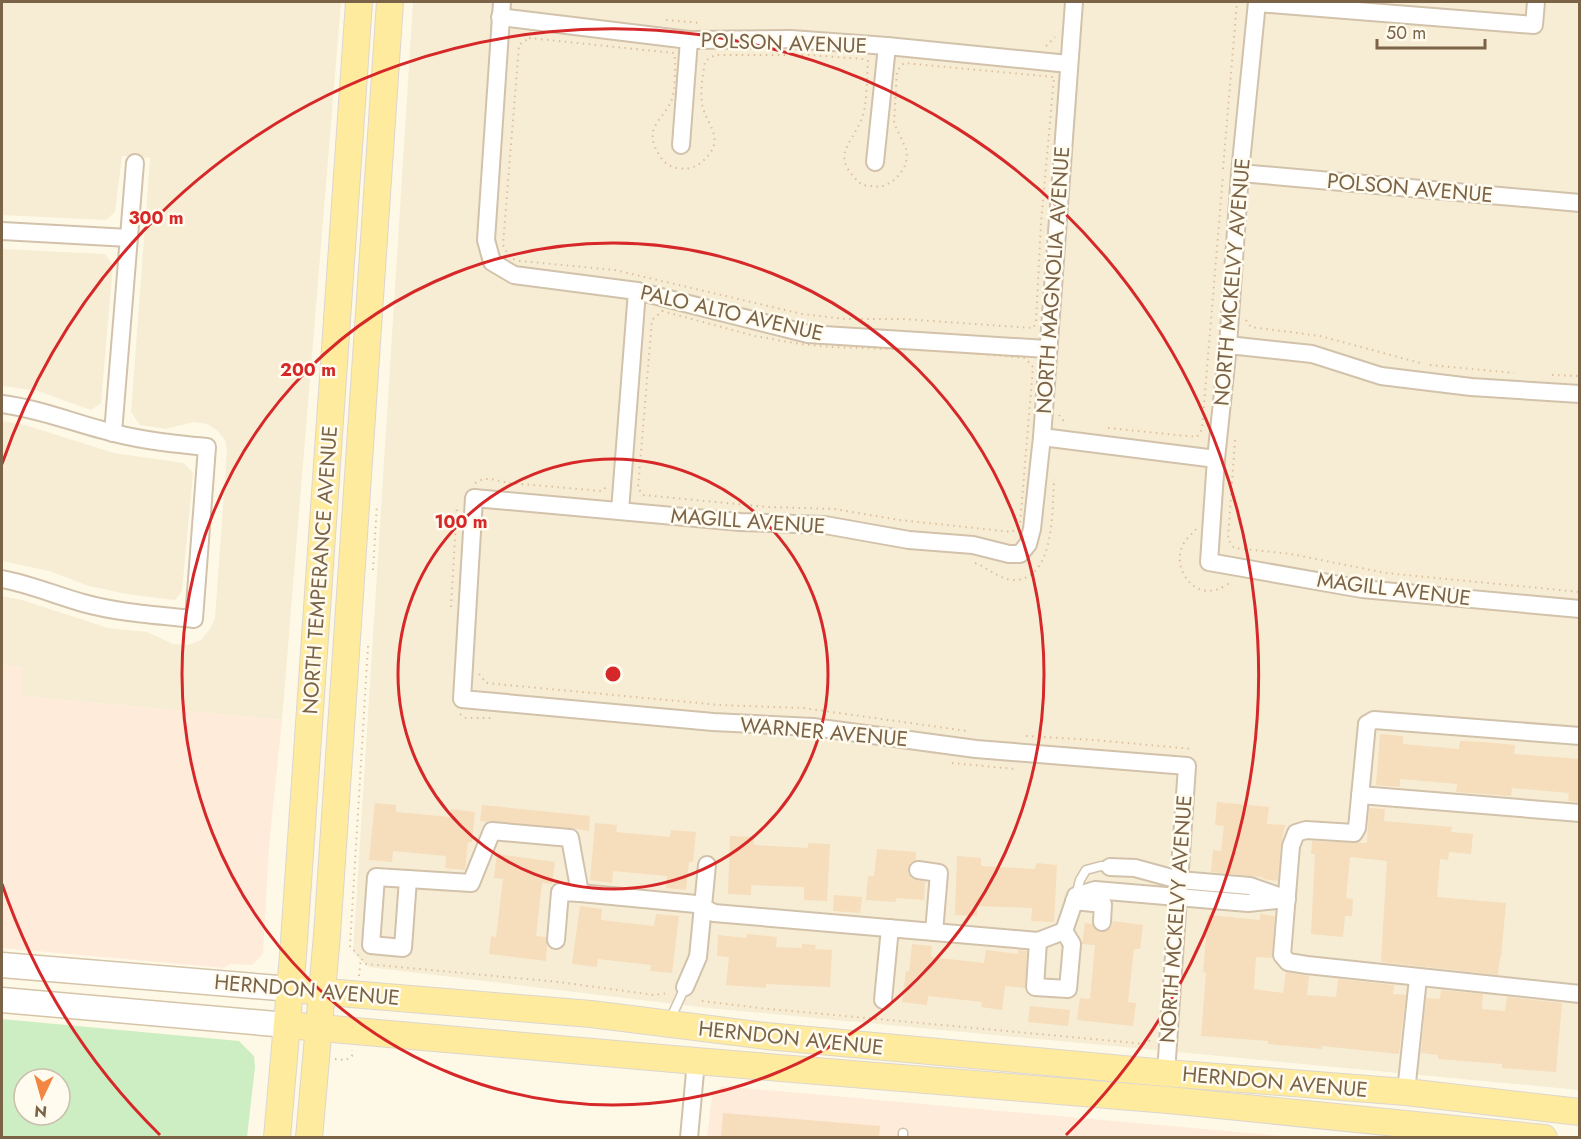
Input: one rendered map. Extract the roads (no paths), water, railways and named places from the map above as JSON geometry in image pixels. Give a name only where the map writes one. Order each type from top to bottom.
[{"type":"main road","name":"NORTH TEMPERANCE AVENUE","points":[[277,1137],[291,989],[359,2]]},
{"type":"main road","name":"NORTH TEMPERANCE AVENUE","points":[[309,1137],[322,992],[390,2]]},
{"type":"main road","name":"HERNDON AVENUE","points":[[2,965],[591,1014],[766,1036],[1166,1073],[1406,1092],[1580,1112]]},
{"type":"main road","name":"HERNDON AVENUE","points":[[2,1000],[1168,1100],[1544,1137]]},
{"type":"main road","points":[[951,1081],[1036,1076],[1148,1085],[1155,1083],[1166,1073]]},
{"type":"main road","points":[[1168,1100],[1170,1094],[1182,1088],[1291,1098],[1406,1092]]},
{"type":"street","name":"NORTH MAGNOLIA AVENUE","points":[[1020,554],[1028,544],[1032,529],[1042,437],[1074,2]]},
{"type":"street","points":[[1257,2],[1534,25],[1536,2]]},
{"type":"street","name":"NORTH MCKELVY AVENUE","points":[[1209,562],[1240,173],[1257,2]]},
{"type":"street","name":"POLSON AVENUE","points":[[501,9],[689,40],[791,39],[1069,64]]},
{"type":"street","name":"PALO ALTO AVENUE","points":[[501,9],[486,240],[492,262],[514,274],[637,291],[808,334],[1047,350]]},
{"type":"street","points":[[681,145],[689,40]]},
{"type":"street","points":[[875,162],[887,46]]},
{"type":"street","points":[[113,433],[135,163]]},
{"type":"street","name":"POLSON AVENUE","points":[[1240,173],[1580,203]]},
{"type":"street","points":[[2,231],[129,238]]},
{"type":"street","points":[[621,511],[637,291]]},
{"type":"street","points":[[1228,345],[1312,354],[1381,376],[1471,387],[1580,394]]},
{"type":"street","points":[[2,404],[23,407],[113,433],[150,441],[207,447],[194,619],[131,613],[83,603],[46,590],[2,579]]},
{"type":"street","points":[[1042,437],[1216,459]]},
{"type":"street","name":"MAGILL AVENUE","points":[[462,699],[474,498],[740,522],[825,525],[909,540],[973,545],[1009,554],[1020,554]]},
{"type":"street","name":"MAGILL AVENUE","points":[[1209,562],[1362,589],[1580,609]]},
{"type":"street","name":"WARNER AVENUE","points":[[462,699],[713,722],[813,727],[976,749],[1186,766]]},
{"type":"street","points":[[1580,736],[1374,720],[1367,724],[1357,828],[1354,833],[1306,830],[1296,833],[1291,846],[1282,955],[1288,962],[1580,994]]},
{"type":"street","name":"NORTH MCKELVY AVENUE","points":[[1166,1073],[1186,766]]},
{"type":"street","points":[[1360,795],[1580,813]]},
{"type":"street","points":[[408,879],[471,883],[492,831],[570,838],[580,893]]},
{"type":"street","points":[[685,987],[698,957],[707,865]]},
{"type":"street","points":[[1110,867],[1135,868],[1178,888]]},
{"type":"street","points":[[918,870],[939,873],[934,932]]},
{"type":"street","points":[[556,940],[560,892],[696,904],[714,913],[1038,941],[1064,931],[1075,899],[1095,890],[1250,886],[1287,899]]},
{"type":"street","points":[[1075,899],[1104,904],[1102,922]]},
{"type":"street","points":[[883,1000],[890,928]]},
{"type":"street","points":[[1038,941],[1035,987],[1068,990],[1072,944],[1064,931]]},
{"type":"street","points":[[1406,1092],[1418,978]]},
{"type":"street","points":[[689,1137],[696,1061]]},
{"type":"lane","points":[[1075,899],[1080,880],[1086,870],[1101,866],[1110,867]]},
{"type":"lane","points":[[668,1025],[685,987]]}]
